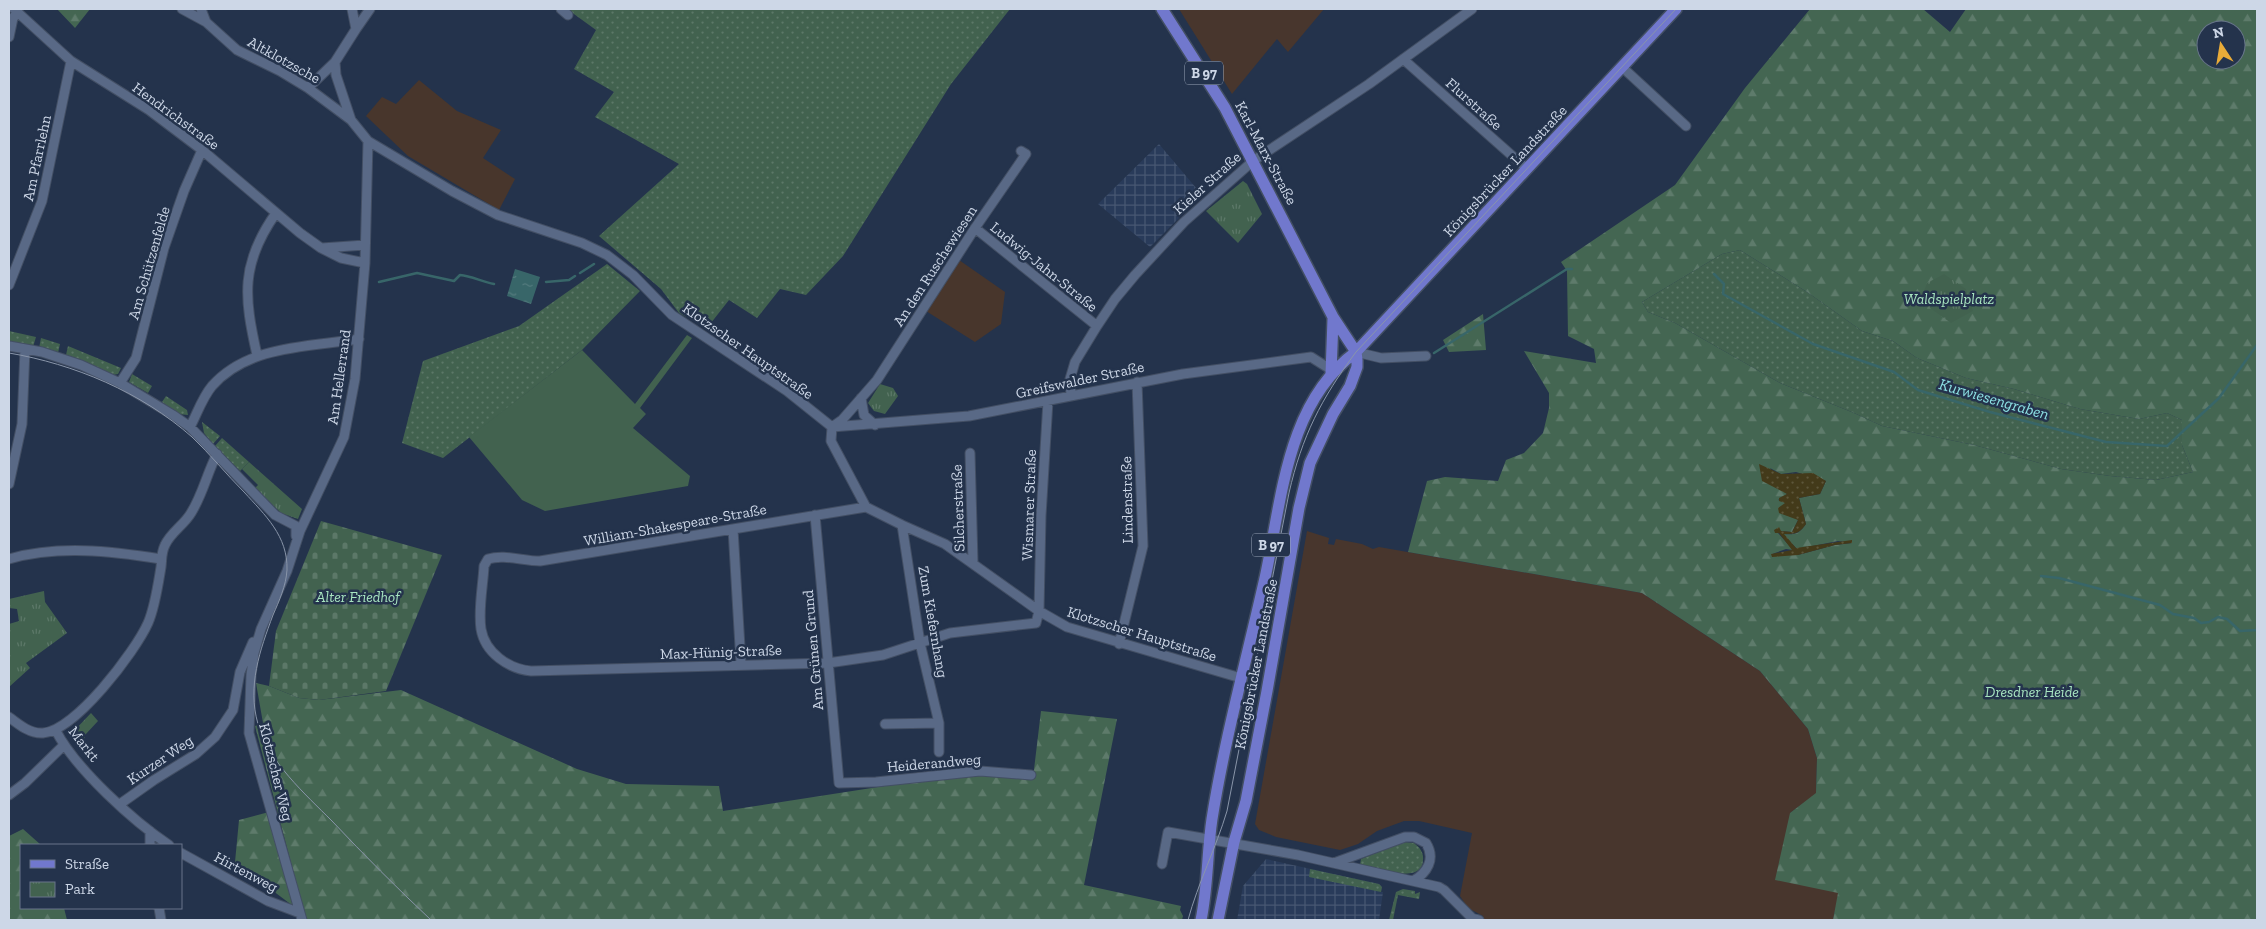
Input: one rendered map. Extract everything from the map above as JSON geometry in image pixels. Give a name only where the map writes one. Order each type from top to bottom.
[{"type":"main road","name":"Karl-Marx-Straße","points":[[1162,9],[1225,108],[1333,317],[1356,352]]},
{"type":"main road","name":"Königsbrücker Landstraße","points":[[1234,842],[1246,802],[1298,517],[1310,463],[1333,414],[1350,386],[1357,367],[1356,352],[1676,9]]},
{"type":"main road","name":"Karl-Marx-Straße","points":[[1331,372],[1333,317]]},
{"type":"main road","name":"B 97","points":[[1331,372],[1356,352]]},
{"type":"main road","name":"Königsbrücker Landstraße","points":[[1210,839],[1231,719],[1262,592],[1286,473],[1298,431],[1331,372]]},
{"type":"main road","name":"B 97","points":[[1201,920],[1210,839]]},
{"type":"main road","name":"B 97","points":[[1218,920],[1234,842]]},
{"type":"street","name":"Altklotzsche","points":[[182,9],[206,22],[237,50],[280,70],[308,88],[351,120],[368,140]]},
{"type":"street","points":[[201,9],[206,22]]},
{"type":"street","points":[[352,9],[356,29]]},
{"type":"street","points":[[308,88],[335,62],[370,9]]},
{"type":"street","name":"Kieler Straße","points":[[1071,396],[1070,379],[1075,362],[1115,299],[1159,248],[1252,161],[1403,59],[1472,9]]},
{"type":"street","points":[[9,37],[13,15]]},
{"type":"street","name":"Hendrichstraße","points":[[13,15],[71,61],[148,110],[202,150],[276,213],[321,248],[341,258],[365,263]]},
{"type":"street","name":"Flurstraße","points":[[1403,59],[1527,169]]},
{"type":"street","name":"Am Pfarrlehn","points":[[9,285],[42,202],[71,61]]},
{"type":"street","points":[[335,62],[336,75],[351,120]]},
{"type":"street","points":[[1622,67],[1686,126]]},
{"type":"street","name":"Am Hellerrand","points":[[261,630],[287,571],[296,542],[344,437],[354,386],[359,339],[365,263],[368,140]]},
{"type":"street","name":"Klotzscher Hauptstraße","points":[[368,140],[452,191],[498,215],[582,243],[607,255],[633,274],[672,315],[787,391],[832,427]]},
{"type":"street","name":"Am Schützenfelde","points":[[120,383],[136,358],[164,248],[184,190],[202,150]]},
{"type":"street","name":"An den Ruschewiesen","points":[[832,427],[842,420],[877,380],[975,228],[1026,154],[1021,151]]},
{"type":"street","points":[[257,355],[248,316],[247,280],[262,233],[276,213]]},
{"type":"street","name":"Ludwig-Jahn-Straße","points":[[975,228],[1097,326]]},
{"type":"street","points":[[321,248],[365,245]]},
{"type":"street","points":[[190,427],[212,386],[242,363],[257,355],[359,339]]},
{"type":"street","points":[[9,346],[81,365],[120,383],[190,427],[275,515],[296,526],[296,542]]},
{"type":"street","points":[[9,484],[22,424],[25,349]]},
{"type":"street","points":[[1356,352],[1381,358],[1426,356]]},
{"type":"street","name":"Greifswalder Straße","points":[[832,427],[969,416],[1136,382],[1311,357],[1331,372]]},
{"type":"street","name":"Lindenstraße","points":[[1119,644],[1143,546],[1136,382]]},
{"type":"street","points":[[862,398],[864,415],[875,424]]},
{"type":"street","name":"Wismarer Straße","points":[[1039,611],[1041,516],[1048,401]]},
{"type":"street","points":[[832,427],[831,441],[866,507]]},
{"type":"street","name":"Silcherstraße","points":[[970,453],[973,562]]},
{"type":"street","name":"Markt","points":[[150,831],[120,804],[64,745],[56,730],[71,720],[115,672],[133,649],[148,622],[158,585],[161,559],[170,538],[190,516],[202,495],[217,454]]},
{"type":"street","name":"Klotzscher Hauptstraße","points":[[866,507],[945,544],[973,562],[1039,611],[1067,628],[1241,678]]},
{"type":"street","name":"William-Shakespeare-Straße","points":[[488,559],[497,556],[526,561],[540,561],[866,507]]},
{"type":"street","name":"Am Grünen Grund","points":[[815,515],[839,783]]},
{"type":"street","name":"Zum Kiefernhang","points":[[902,525],[920,643],[939,724],[939,752]]},
{"type":"street","points":[[733,529],[741,664]]},
{"type":"street","points":[[9,559],[42,552],[71,551],[115,552],[161,559]]},
{"type":"street","name":"Max-Hünig-Straße","points":[[488,559],[484,566],[481,630],[491,649],[508,666],[531,671],[828,663],[884,655],[950,633],[1036,623],[1039,611]]},
{"type":"street","name":"Kurzer Weg","points":[[120,804],[196,754],[215,737],[230,717],[240,672],[249,650],[261,630]]},
{"type":"street","name":"Klotzscher Weg","points":[[261,630],[254,653],[251,675],[249,732],[301,917]]},
{"type":"street","points":[[9,717],[30,730],[41,733],[56,730]]},
{"type":"street","points":[[885,724],[939,724]]},
{"type":"street","points":[[9,795],[25,783],[64,745]]},
{"type":"street","name":"Heiderandweg","points":[[839,783],[876,782],[980,771],[1031,775]]},
{"type":"street","points":[[150,831],[150,844]]},
{"type":"street","points":[[150,831],[168,844]]},
{"type":"street","points":[[1162,864],[1168,832],[1234,842],[1412,881],[1444,890],[1472,918],[1480,920]]},
{"type":"street","points":[[1333,863],[1405,837],[1414,837],[1426,844],[1430,856],[1426,871],[1412,881]]},
{"type":"street","name":"Hirtenweg","points":[[182,854],[301,917]]},
{"type":"shaded area","points":[[1179,9],[1324,9],[1288,52],[1277,39],[1232,94]]},
{"type":"shaded area","points":[[419,80],[457,111],[501,130],[483,158],[515,179],[499,210],[408,156],[366,116],[382,97],[396,104]]},
{"type":"shaded area","points":[[1159,144],[1202,195],[1150,247],[1098,204]]},
{"type":"shaded area","points":[[959,260],[1005,292],[1001,324],[975,342],[926,311]]},
{"type":"shaded area","points":[[1307,531],[1329,538],[1328,544],[1334,545],[1336,539],[1362,544],[1373,549],[1379,547],[1642,593],[1760,671],[1808,729],[1817,758],[1816,794],[1790,813],[1839,893],[1833,920],[1483,920],[1483,916],[1468,908],[1460,896],[1472,833],[1419,821],[1404,821],[1377,831],[1358,844],[1340,850],[1276,837],[1259,830],[1255,824]]},
{"type":"shaded area","points":[[1266,859],[1379,884],[1382,887],[1381,892],[1383,892],[1379,920],[1237,920],[1243,886]]},
{"type":"green space","points":[[57,9],[90,9],[75,28]]},
{"type":"green space","points":[[567,9],[1010,9],[951,84],[843,256],[806,295],[780,289],[757,318],[729,300],[707,328],[679,313],[661,289],[599,236],[679,164],[595,117],[614,92],[574,69],[596,30]]},
{"type":"green space","name":"Dresdner Heide","points":[[1810,9],[1923,9],[1950,32],[1966,9],[2257,9],[2257,920],[1833,920],[1838,893],[1775,880],[1790,813],[1816,793],[1817,758],[1808,729],[1760,671],[1642,593],[1408,552],[1427,481],[1445,477],[1498,481],[1506,460],[1524,453],[1543,433],[1549,408],[1549,393],[1524,351],[1596,363],[1594,349],[1568,336],[1567,271],[1561,262],[1675,185],[1745,88]],"holes":[[[1740,250],[1807,292],[1862,331],[1893,341],[1917,358],[1966,378],[2014,389],[2080,409],[2139,419],[2167,413],[2182,420],[2182,445],[2193,472],[2156,480],[2061,469],[1974,445],[1882,426],[1780,383],[1675,323],[1648,312],[1642,302],[1722,254]],[[1770,468],[1781,474],[1796,472],[1826,481],[1820,494],[1799,498],[1806,524],[1799,532],[1783,534],[1797,549],[1838,541],[1852,543],[1835,545],[1798,555],[1772,554],[1786,549],[1793,550],[1778,533],[1780,531],[1792,532],[1798,520],[1785,502],[1778,500],[1787,494]]]},
{"type":"green space","points":[[1243,181],[1247,184],[1262,214],[1238,243],[1206,211]]},
{"type":"green space","points":[[1740,250],[1807,292],[1862,331],[1893,341],[1917,358],[1966,378],[2014,389],[2080,409],[2139,419],[2167,413],[2182,420],[2182,445],[2193,472],[2156,480],[2061,469],[1974,445],[1882,426],[1780,383],[1675,323],[1648,312],[1642,302],[1722,254]]},
{"type":"green space","points":[[607,264],[640,291],[582,350],[443,458],[402,443],[423,361],[519,326]]},
{"type":"green space","name":"Waldspielplatz","points":[[1944,274],[1966,289],[1973,311],[1951,323],[1920,301],[1927,283]]},
{"type":"green space","points":[[1483,314],[1486,350],[1449,352],[1443,340]]},
{"type":"green space","points":[[9,331],[36,337],[33,347],[9,342]]},
{"type":"green space","points":[[687,335],[692,338],[640,408],[646,414],[633,428],[690,476],[688,486],[545,511],[522,500],[469,437],[582,350],[635,404]]},
{"type":"green space","points":[[41,338],[60,344],[58,353],[39,348]]},
{"type":"green space","points":[[68,346],[121,368],[118,374],[113,375],[66,355]]},
{"type":"green space","points":[[132,374],[152,386],[148,393],[129,382]]},
{"type":"green space","points":[[880,384],[893,388],[898,396],[885,414],[874,411],[868,403]]},
{"type":"green space","points":[[166,396],[187,410],[188,415],[178,414],[162,402]]},
{"type":"green space","points":[[202,422],[220,436],[213,444],[204,433]]},
{"type":"green space","points":[[222,438],[249,462],[240,471],[215,446]]},
{"type":"green space","points":[[249,462],[302,509],[298,519],[281,513],[255,488],[258,485],[242,469]]},
{"type":"green space","name":"Alter Friedhof","points":[[321,521],[442,555],[386,691],[319,700],[299,698],[269,686],[276,631]]},
{"type":"green space","points":[[44,591],[45,602],[67,633],[26,663],[30,668],[9,687],[9,624],[19,621],[17,609],[9,608],[9,599]]},
{"type":"green space","points":[[256,683],[299,698],[319,700],[401,690],[577,769],[626,784],[719,786],[723,811],[936,778],[982,774],[1033,778],[1041,711],[1117,719],[1084,885],[1181,906],[1182,920],[306,920],[255,726],[263,723]]},
{"type":"green space","points":[[91,713],[98,721],[85,735],[85,740],[80,741],[72,733]]},
{"type":"green space","points":[[269,812],[297,909],[235,862],[239,820]]},
{"type":"green space","points":[[23,829],[40,844],[20,844],[20,909],[64,909],[67,920],[9,920],[9,836]]},
{"type":"green space","points":[[1404,842],[1414,843],[1422,852],[1421,868],[1415,872],[1407,874],[1387,872],[1360,865],[1361,859]]},
{"type":"green space","points":[[1310,869],[1379,884],[1382,887],[1381,892],[1309,877]]},
{"type":"green space","points":[[1403,889],[1415,891],[1415,894],[1420,892],[1419,899],[1398,895],[1393,920],[1389,920],[1396,892]]},
{"type":"sand","points":[[1759,464],[1781,474],[1813,473],[1826,481],[1820,494],[1799,498],[1806,524],[1797,533],[1784,534],[1796,548],[1852,540],[1852,543],[1835,545],[1798,555],[1772,557],[1771,554],[1792,550],[1779,533],[1775,533],[1774,530],[1779,527],[1781,531],[1792,532],[1798,520],[1779,513],[1778,508],[1785,503],[1779,501],[1779,498],[1787,494],[1762,481]]},
{"type":"water","points":[[515,269],[540,277],[531,304],[507,296]]},
{"type":"waterway","points":[[580,273],[594,264]]},
{"type":"waterway","points":[[1434,353],[1567,269],[1572,269]]},
{"type":"waterway","points":[[379,282],[417,273],[454,281],[460,275],[494,284]]},
{"type":"waterway","name":"Kurwiesengraben","points":[[1714,274],[1724,284],[1723,294],[1813,344],[1894,372],[1918,390],[1990,412],[2106,442],[2167,446],[2219,398],[2257,345]]},
{"type":"waterway","points":[[546,282],[569,280],[575,276]]},
{"type":"waterway","points":[[2041,576],[2059,578],[2160,605],[2173,614],[2194,618],[2201,623],[2209,622],[2218,617],[2227,619],[2240,631],[2257,630]]},
{"type":"tram line","points":[[1188,920],[1227,811],[1289,493],[1300,454],[1323,402],[1356,352],[1676,9]]},
{"type":"tram line","points":[[9,353],[58,364],[106,382],[151,406],[192,437],[274,527],[284,547],[287,570],[284,588],[268,628],[256,668],[254,682],[255,710],[263,738],[279,764],[299,788],[431,920]]}]
